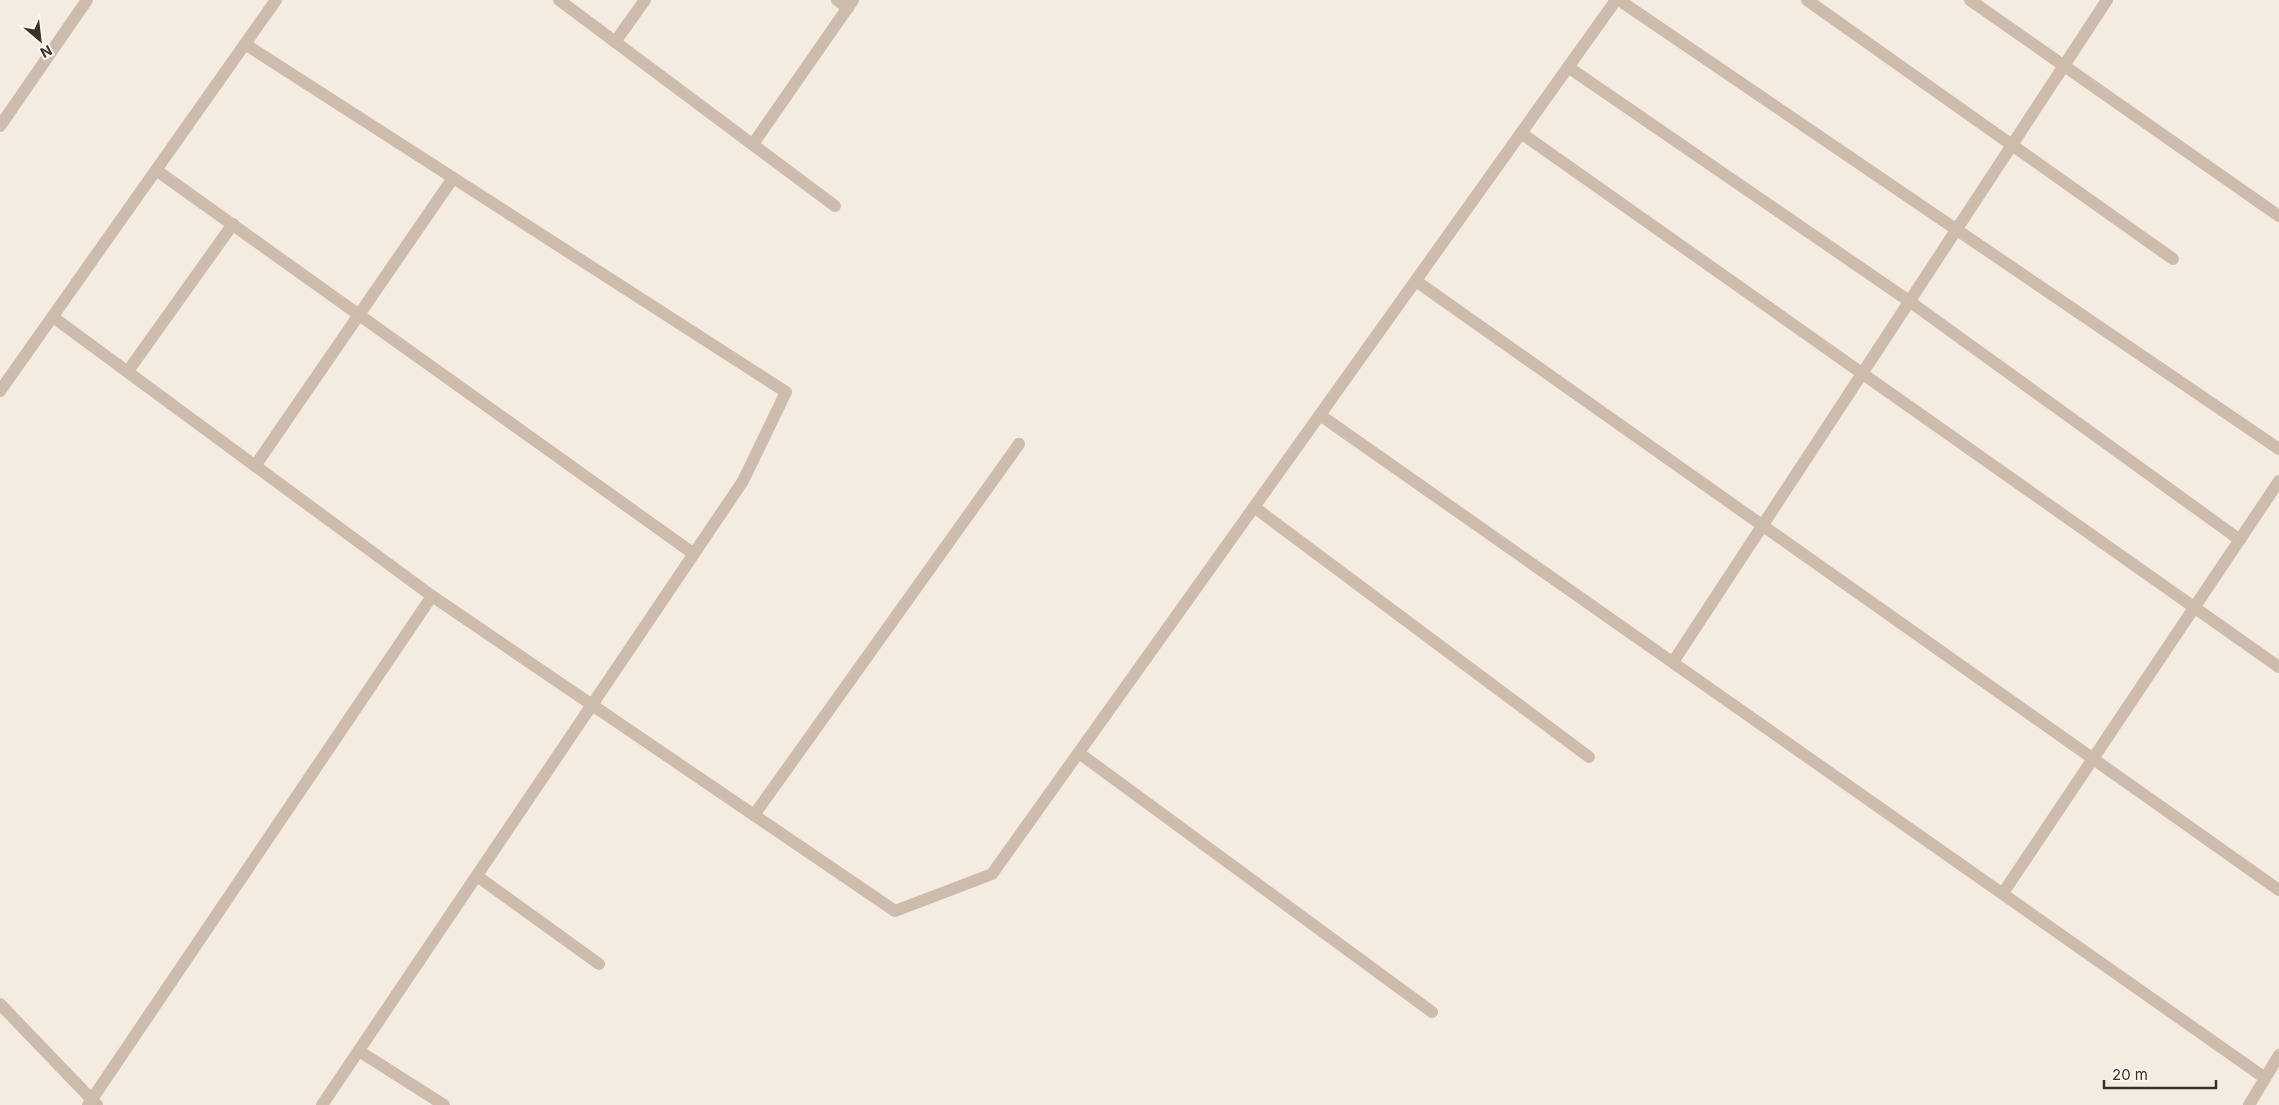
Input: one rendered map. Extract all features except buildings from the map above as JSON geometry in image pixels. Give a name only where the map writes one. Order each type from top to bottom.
[{"type":"street","points":[[0,126],[5,108],[87,0]]},
{"type":"street","points":[[0,391],[276,0]]},
{"type":"street","points":[[559,0],[835,206]]},
{"type":"street","points":[[615,42],[645,0]]},
{"type":"street","points":[[753,144],[850,4],[837,0]]},
{"type":"street","points":[[53,317],[432,596],[895,911],[992,874],[1617,0],[2279,449]]},
{"type":"street","points":[[1807,0],[2173,259]]},
{"type":"street","points":[[1970,0],[2279,216]]},
{"type":"street","points":[[1673,662],[2107,0]]},
{"type":"street","points":[[246,44],[786,392],[743,481],[322,1105]]},
{"type":"street","points":[[1568,66],[1909,301],[2240,540]]},
{"type":"street","points":[[1521,133],[2279,667]]},
{"type":"street","points":[[156,170],[694,554]]},
{"type":"street","points":[[255,466],[453,178]]},
{"type":"street","points":[[128,371],[233,224]]},
{"type":"street","points":[[1416,281],[2092,760],[2279,890]]},
{"type":"street","points":[[1320,415],[2265,1078]]},
{"type":"street","points":[[754,815],[1019,444]]},
{"type":"street","points":[[2003,894],[2279,481]]},
{"type":"street","points":[[1254,507],[1589,757]]},
{"type":"street","points":[[0,1004],[93,1103],[432,596]]},
{"type":"street","points":[[1078,753],[1432,1012]]},
{"type":"street","points":[[477,876],[599,964]]},
{"type":"street","points":[[359,1051],[444,1105]]},
{"type":"street","points":[[2249,1105],[2279,1055]]}]
